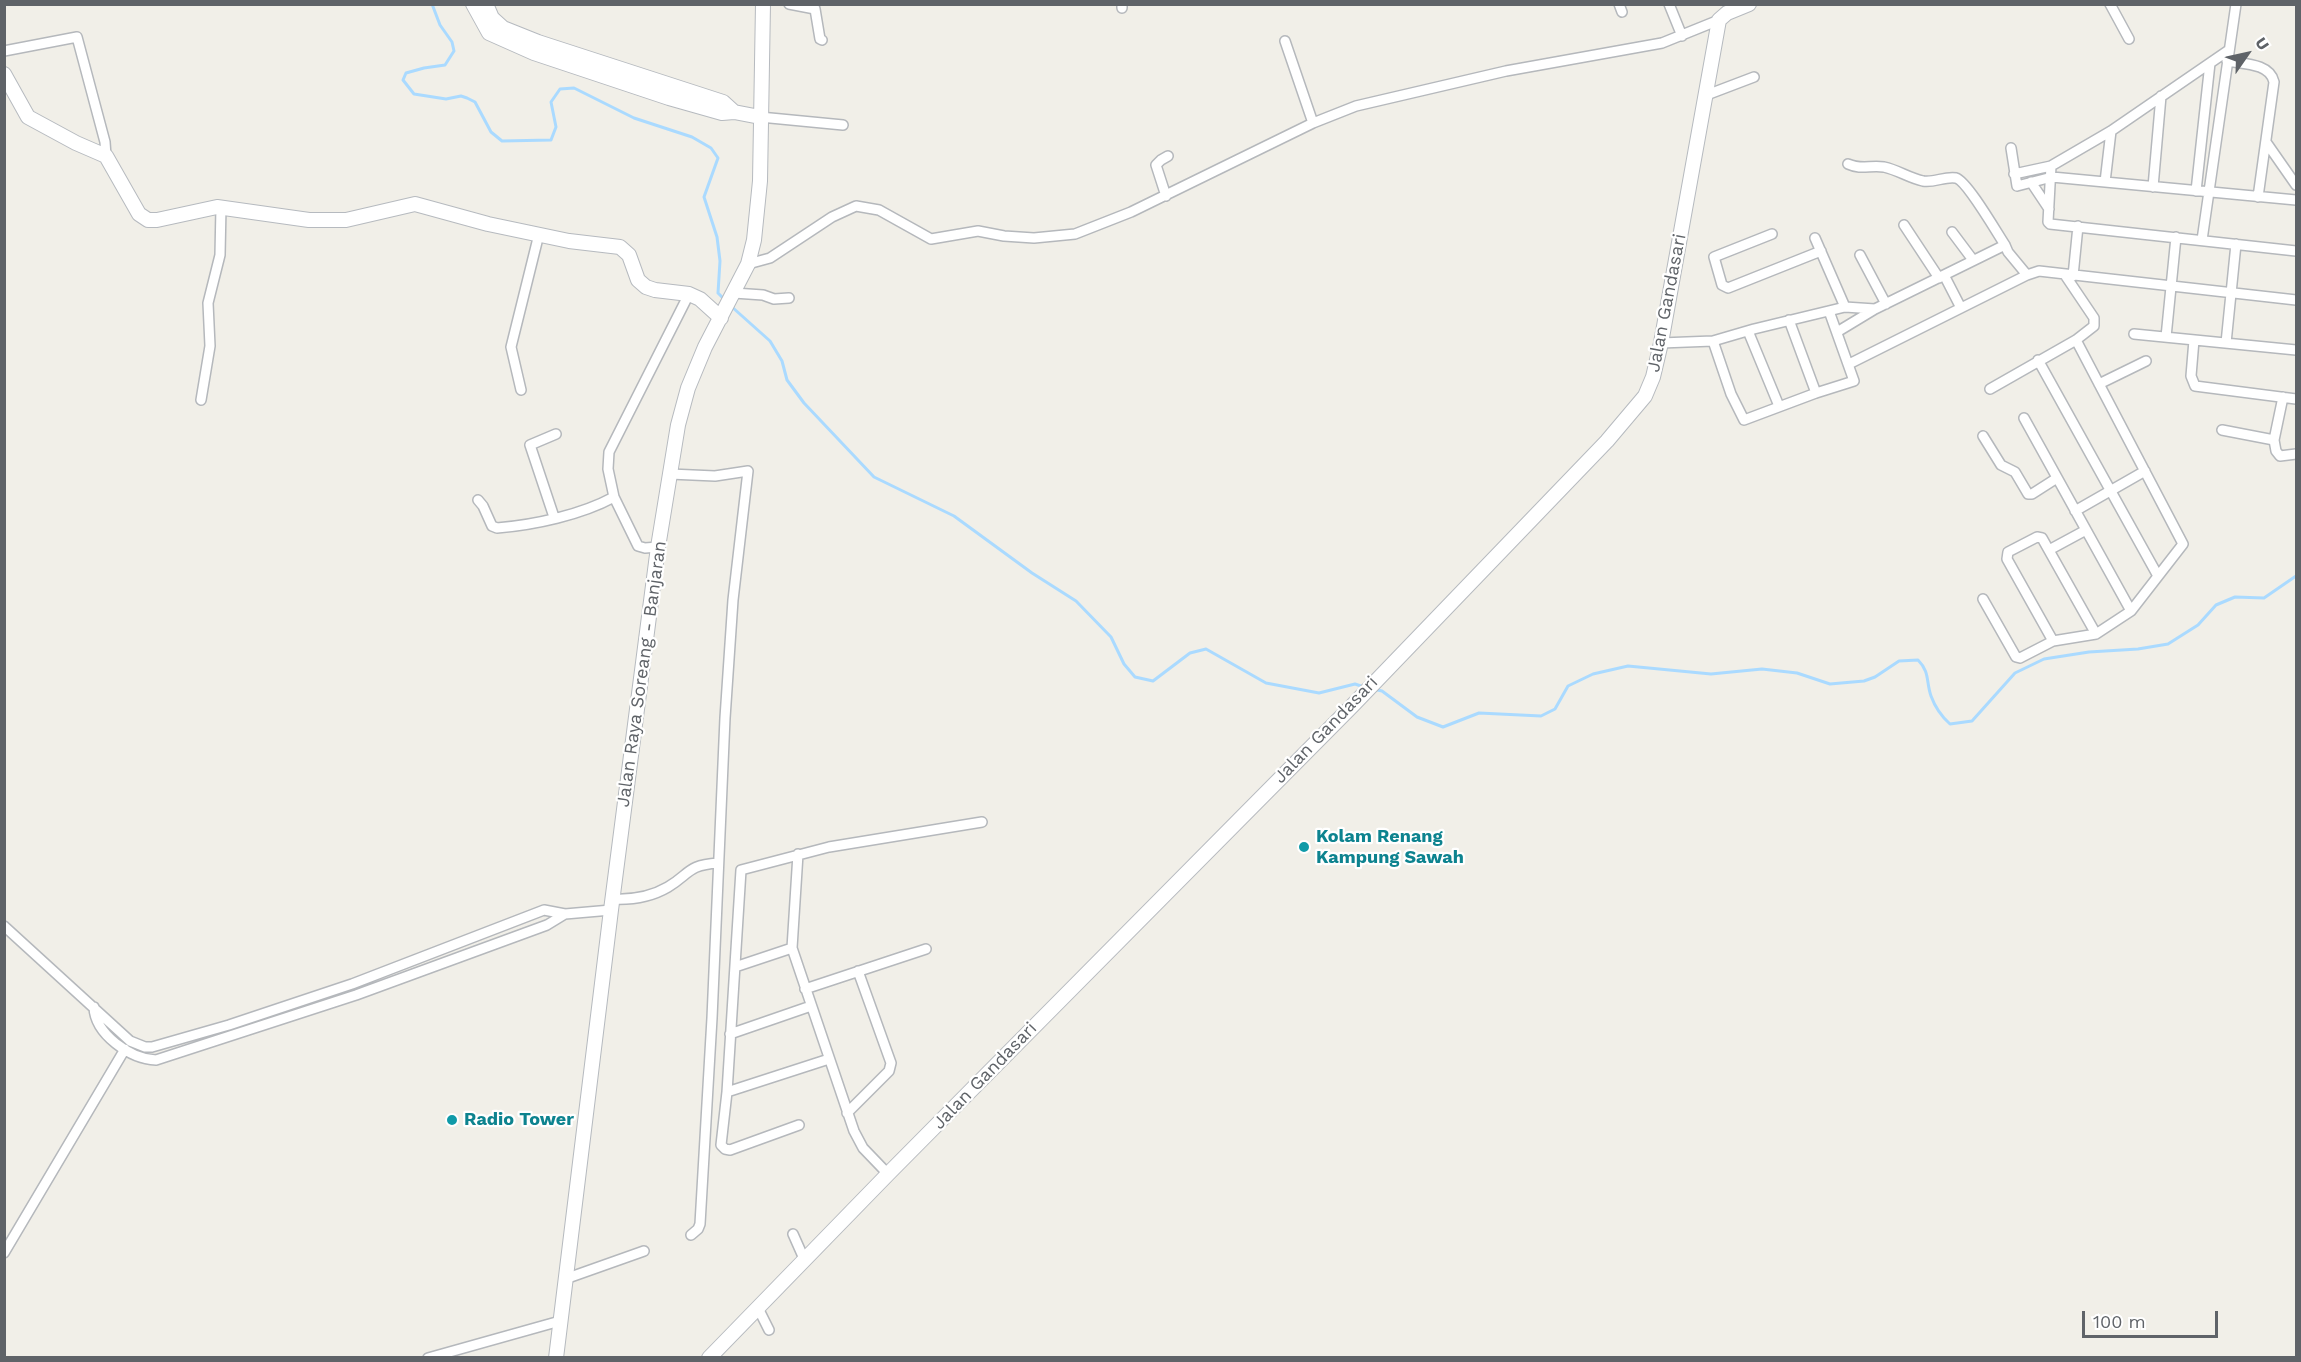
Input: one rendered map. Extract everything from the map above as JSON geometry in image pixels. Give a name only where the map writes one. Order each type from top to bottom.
[{"type":"street","points":[[473,4],[489,33],[536,48],[669,98],[722,113],[734,112],[760,117],[843,125]]},
{"type":"street","points":[[486,4],[498,25],[536,48]]},
{"type":"street","name":"Jalan Raya Soreang - Banjaran","points":[[556,1358],[611,905],[658,547],[678,425],[688,388],[705,347],[734,295],[748,264],[754,240],[758,209],[763,4]]},
{"type":"street","points":[[789,4],[815,9],[822,40]]},
{"type":"street","points":[[1670,4],[1682,36]]},
{"type":"street","points":[[748,264],[766,260],[788,248],[832,217],[856,206],[879,210],[932,239],[978,231],[1034,238],[1075,234],[1166,196],[1313,123],[1368,102],[1506,71],[1648,46],[1682,36],[1749,4]]},
{"type":"street","points":[[2110,4],[2129,39]]},
{"type":"street","points":[[2202,240],[2236,4]]},
{"type":"street","name":"Jalan Gandasari","points":[[709,1358],[1353,705],[1640,404],[1653,376],[1661,343],[1719,20]]},
{"type":"street","points":[[4,51],[77,37],[105,142],[106,156],[143,218],[157,220],[208,207],[221,207],[309,220],[346,220],[412,203],[488,224],[569,241],[620,247],[629,255],[638,280],[646,287],[689,294],[723,314]]},
{"type":"street","points":[[1285,41],[1313,123]]},
{"type":"street","points":[[2014,174],[2051,165],[2111,131],[2229,50]]},
{"type":"street","points":[[2227,61],[2264,68],[2273,76],[2258,197]]},
{"type":"street","points":[[2196,191],[2210,63]]},
{"type":"street","points":[[4,74],[28,117],[106,156]]},
{"type":"street","points":[[1704,96],[1754,77]]},
{"type":"street","points":[[2153,187],[2161,96]]},
{"type":"street","points":[[2105,182],[2111,131]]},
{"type":"street","points":[[2266,142],[2296,185]]},
{"type":"street","points":[[2011,148],[2017,186],[2052,177],[2296,200]]},
{"type":"street","points":[[1166,196],[1156,165],[1168,156]]},
{"type":"street","points":[[1848,164],[1857,168],[1887,168],[1925,181],[1957,178],[1973,196],[2005,245],[2007,252],[2027,275]]},
{"type":"street","points":[[2051,165],[2050,224],[2296,251]]},
{"type":"street","points":[[2031,182],[2049,209]]},
{"type":"street","points":[[201,400],[210,346],[208,303],[220,255],[221,207]]},
{"type":"street","points":[[1904,225],[1942,277],[1961,308]]},
{"type":"street","points":[[1990,389],[2090,331],[2095,321],[2069,275],[2078,226]]},
{"type":"street","points":[[1952,232],[1973,260]]},
{"type":"street","points":[[521,390],[511,347],[539,234]]},
{"type":"street","points":[[1772,234],[1714,257],[1722,285],[1728,288],[1821,252]]},
{"type":"street","points":[[2166,337],[2176,237]]},
{"type":"street","points":[[1815,238],[1845,307]]},
{"type":"street","points":[[2226,343],[2236,244]]},
{"type":"street","points":[[1837,332],[1875,309],[2005,245]]},
{"type":"street","points":[[1860,255],[1886,304]]},
{"type":"street","points":[[1849,364],[2039,271],[2296,300]]},
{"type":"street","points":[[658,547],[638,546],[614,497],[609,469],[609,453],[689,294]]},
{"type":"street","points":[[734,295],[763,295],[774,299],[789,298]]},
{"type":"street","points":[[1661,343],[1713,341],[1845,307],[1875,309]]},
{"type":"street","points":[[1713,341],[1728,387],[1743,420],[1854,381],[1829,311]]},
{"type":"street","points":[[1789,320],[1816,393]]},
{"type":"street","points":[[1748,331],[1779,406]]},
{"type":"street","points":[[2134,334],[2296,350]]},
{"type":"street","points":[[1983,599],[2016,657],[2020,658],[2053,641],[2096,634],[2131,611],[2183,542],[2076,340]]},
{"type":"street","points":[[2194,340],[2191,376],[2195,386],[2296,399]]},
{"type":"street","points":[[2038,360],[2158,576]]},
{"type":"street","points":[[2099,384],[2146,361]]},
{"type":"street","points":[[2283,397],[2274,440],[2276,451],[2280,456],[2296,454]]},
{"type":"street","points":[[2024,418],[2131,611]]},
{"type":"street","points":[[2222,430],[2274,440]]},
{"type":"street","points":[[554,517],[530,445],[556,434]]},
{"type":"street","points":[[1983,436],[2001,465],[2015,472],[2028,494],[2032,494],[2057,478]]},
{"type":"street","points":[[670,474],[715,476],[748,471],[733,600],[699,1224],[698,1229],[691,1235]]},
{"type":"street","points":[[2075,511],[2145,471]]},
{"type":"street","points":[[478,500],[494,527],[506,527],[594,507],[614,497]]},
{"type":"street","points":[[2049,550],[2086,530]]},
{"type":"street","points":[[2053,641],[2007,555],[2008,552],[2037,537],[2042,538],[2096,634]]},
{"type":"street","points":[[799,1125],[730,1150],[724,1149],[721,1145],[727,1092],[741,870],[829,847],[982,822]]},
{"type":"street","points":[[798,854],[792,948],[848,1113],[863,1148],[888,1174]]},
{"type":"street","points":[[4,926],[130,1041],[145,1047],[152,1047],[231,1030],[346,999],[547,925],[565,914],[638,899],[667,888],[690,869],[703,864],[718,863]]},
{"type":"street","points":[[94,1006],[95,1016],[111,1038],[140,1057],[156,1059],[544,910],[565,914]]},
{"type":"street","points":[[453,946],[457,958]]},
{"type":"street","points":[[735,968],[792,948]]},
{"type":"street","points":[[806,989],[926,949]]},
{"type":"street","points":[[848,1113],[886,1074],[891,1063],[858,971]]},
{"type":"street","points":[[341,988],[346,999]]},
{"type":"street","points":[[730,1034],[811,1006]]},
{"type":"street","points":[[4,1253],[125,1049]]},
{"type":"street","points":[[727,1092],[829,1059]]},
{"type":"street","points":[[793,1234],[805,1261]]},
{"type":"street","points":[[565,1279],[644,1251]]},
{"type":"street","points":[[758,1308],[769,1330]]},
{"type":"street","points":[[428,1358],[560,1321]]},
{"type":"waterway","points":[[432,4],[440,25],[452,42],[454,51],[445,65],[406,73],[403,80],[414,94],[446,99],[461,96],[475,102],[491,132],[502,141],[551,140],[556,127],[551,102],[560,89],[574,88],[634,118],[692,137],[711,148],[718,158],[704,197],[717,237],[720,261],[718,293],[725,300]]},
{"type":"waterway","points":[[732,307],[770,341],[782,361],[787,380],[804,403],[874,477],[954,516],[1032,573],[1076,601],[1111,637],[1124,664],[1135,677],[1153,681],[1190,653],[1206,649],[1266,683],[1319,693],[1355,684],[1364,687]]},
{"type":"waterway","points":[[1373,689],[1382,691],[1417,717],[1443,727],[1479,713],[1541,716],[1555,709],[1568,686],[1593,674],[1628,666],[1711,674],[1762,669],[1797,673],[1830,684],[1864,681],[1875,677],[1899,661],[1918,660],[1926,673],[1934,704],[1950,724],[1972,721],[2015,673],[2044,659],[2168,644],[2198,625],[2216,605],[2235,597],[2264,598],[2296,576]]},
{"type":"place","name":"Kolam Renang Kampung Sawah","points":[[1304,847]]},
{"type":"place","name":"Radio Tower","points":[[452,1120]]}]
